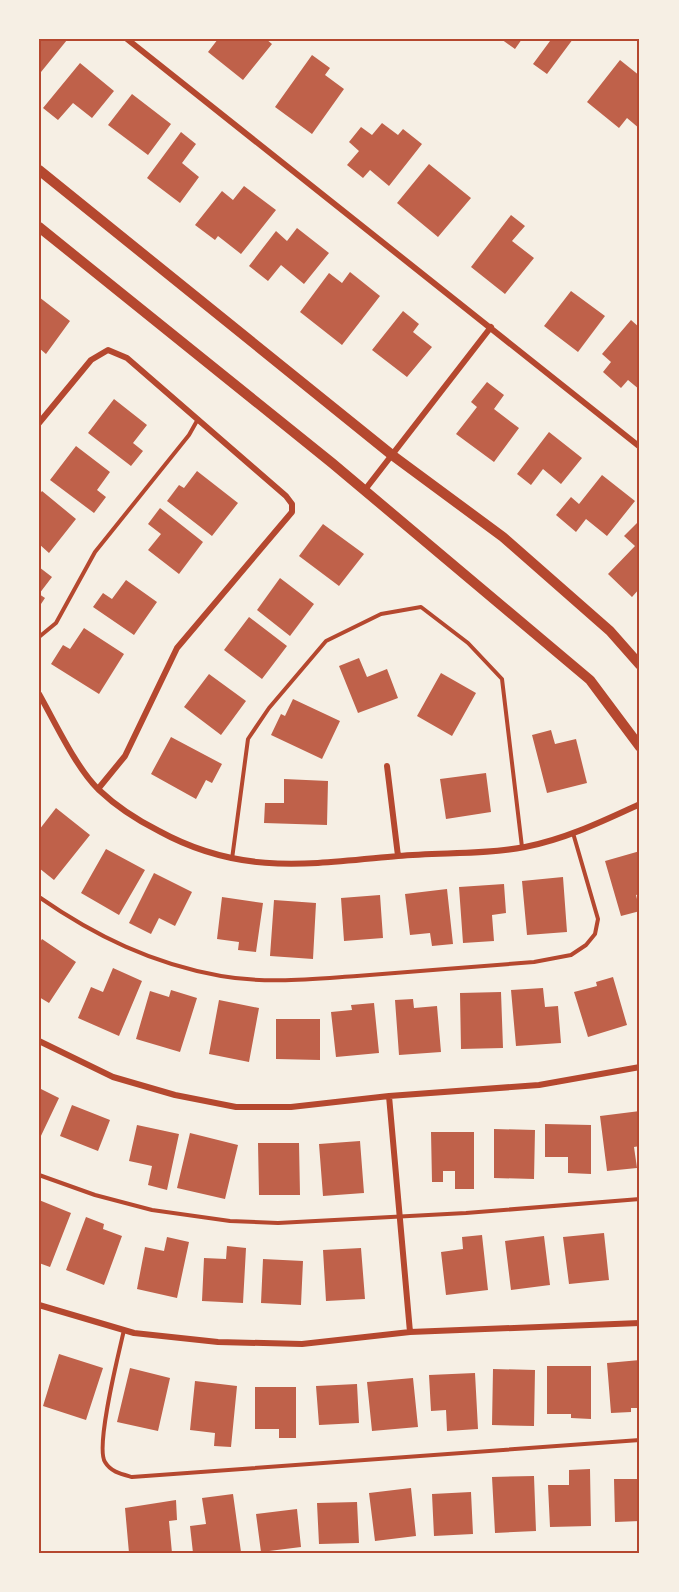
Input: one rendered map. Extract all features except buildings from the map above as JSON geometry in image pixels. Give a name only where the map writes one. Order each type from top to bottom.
[{"type":"main road","points":[[39,170],[392,455],[512,544],[609,631],[640,665]]},
{"type":"main road","points":[[39,227],[364,491],[590,680],[640,747]]},
{"type":"street","points":[[127,39],[640,447]]},
{"type":"street","points":[[364,491],[491,327]]},
{"type":"street","points":[[39,423],[92,360],[108,350],[127,358],[292,504],[292,512],[177,648],[125,756],[98,789]]},
{"type":"street","points":[[39,694],[66,742],[98,789],[129,815],[168,836],[199,851],[232,861],[273,864],[334,863],[522,847],[573,833],[640,804]]},
{"type":"street","points":[[387,766],[398,856]]},
{"type":"street","points":[[39,1041],[112,1077],[175,1095],[236,1107],[291,1107],[389,1096],[539,1085],[640,1067]]},
{"type":"street","points":[[389,1096],[410,1332]]},
{"type":"street","points":[[39,1305],[123,1330],[218,1342],[302,1344],[410,1332],[640,1323]]},
{"type":"lane","points":[[39,637],[56,623],[95,552],[189,435],[198,419]]},
{"type":"lane","points":[[232,861],[248,739],[269,708],[326,640],[381,614],[421,607],[468,644],[502,679],[522,847]]},
{"type":"lane","points":[[39,897],[85,928],[129,950],[175,966],[222,976],[286,981],[534,962],[571,955],[586,945],[595,934],[598,919],[573,833]]},
{"type":"lane","points":[[39,1175],[96,1195],[152,1210],[230,1221],[278,1222],[399,1216],[640,1199]]},
{"type":"lane","points":[[123,1330],[102,1438],[103,1460],[115,1473],[132,1477],[640,1440]]}]
